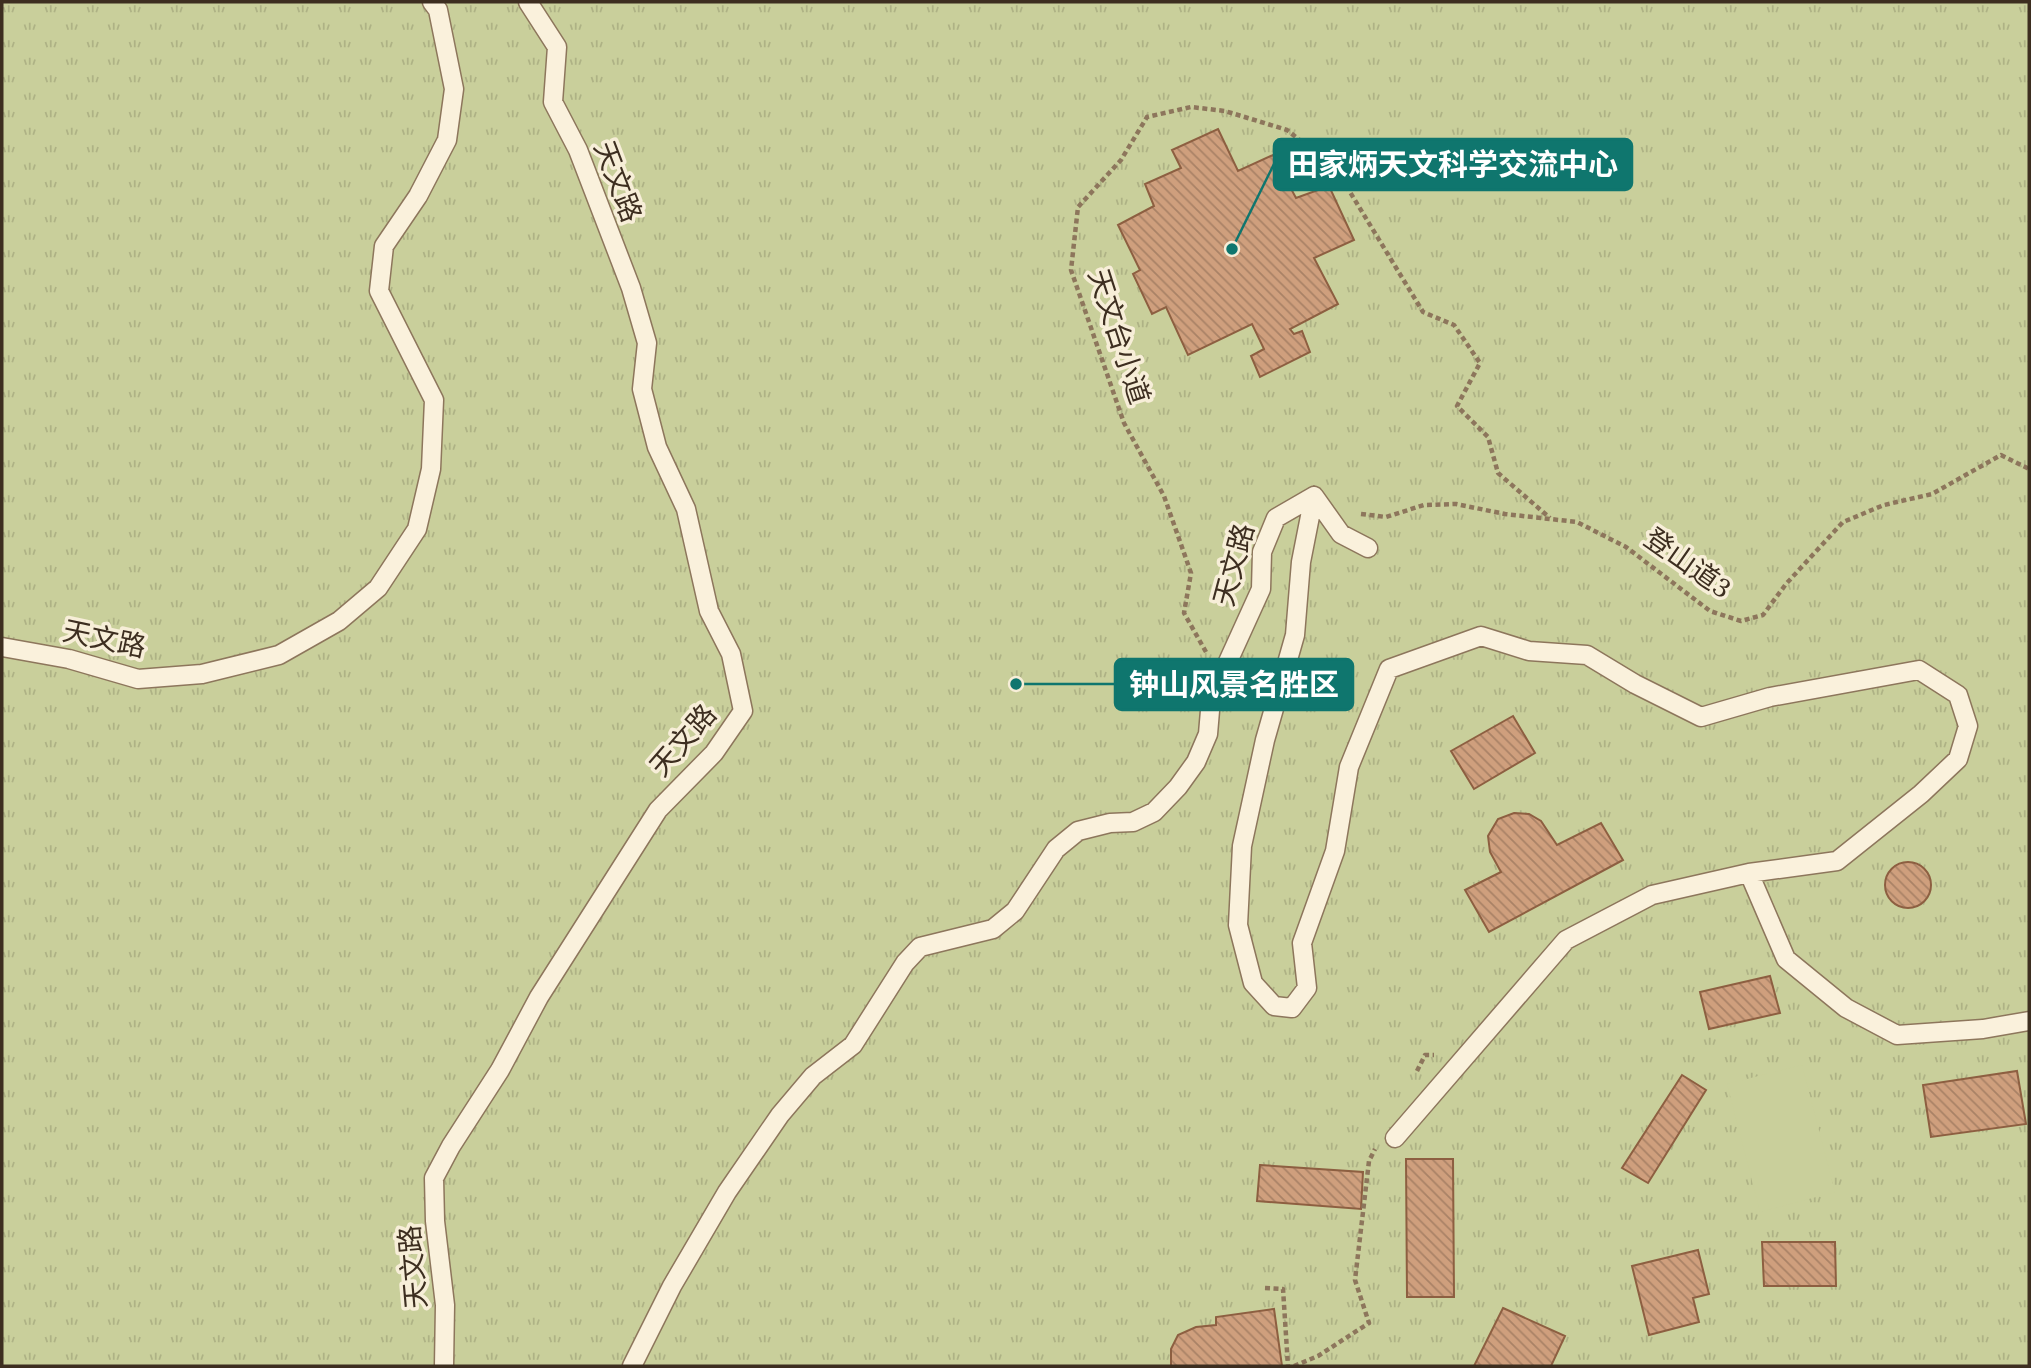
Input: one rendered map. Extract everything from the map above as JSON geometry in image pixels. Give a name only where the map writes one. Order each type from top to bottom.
[{"type":"lane","name":"天文路","points":[[2,647],[69,659],[138,678],[202,674],[279,655],[339,621],[378,588],[417,529],[431,468],[434,400],[379,291],[384,246],[418,196],[447,141],[454,89],[438,10],[432,2]]},
{"type":"lane","name":"天文路","points":[[444,1366],[445,1305],[435,1220],[434,1178],[451,1146],[500,1070],[539,997],[657,810],[714,753],[743,711],[731,654],[709,611],[686,509],[657,447],[642,389],[647,343],[631,288],[578,150],[553,102],[556,47],[528,2]]},
{"type":"lane","name":"天文路","points":[[632,1366],[672,1286],[742,1170],[780,1115],[813,1076],[853,1045],[905,963],[920,947],[993,929],[1015,911],[1056,849],[1078,831],[1110,823],[1133,821],[1154,811],[1196,762],[1208,734],[1211,699],[1261,589],[1262,552],[1276,518],[1314,496]]},
{"type":"lane","points":[[1314,496],[1341,534],[1368,548]]},
{"type":"lane","points":[[1314,496],[1301,562],[1295,635],[1265,740],[1242,846],[1238,925],[1253,983],[1274,1006],[1292,1008],[1307,988],[1302,943],[1335,851],[1349,767],[1390,668],[1481,636],[1529,651],[1587,655],[1635,684],[1701,717],[1770,697],[1919,670],[1958,695],[1968,726],[1958,759],[1921,794],[1837,861],[1749,873],[1652,895],[1566,940],[1395,1138]]},
{"type":"lane","points":[[1749,873],[1786,959],[1846,1008],[1897,1035],[1983,1029],[2029,1021]]},
{"type":"path","name":"天文台小道","points":[[1220,677],[1184,613],[1191,573],[1164,496],[1124,423],[1071,270],[1077,207],[1121,160],[1147,117],[1191,107],[1225,111],[1287,131],[1336,169],[1423,312],[1454,325],[1480,363],[1457,407],[1488,438],[1498,473],[1550,518]]},
{"type":"path","name":"登山道3","points":[[1314,496],[1351,513],[1386,517],[1424,505],[1456,504],[1505,514],[1577,522],[1626,547],[1710,611],[1741,621],[1763,615],[1786,584],[1843,522],[1884,505],[1932,494],[2000,455],[2029,469]]},
{"type":"path","points":[[1294,1366],[1318,1356],[1369,1323],[1355,1280]]},
{"type":"path","points":[[1265,1288],[1283,1289],[1288,1366]]},
{"type":"green space","points":[[2,2],[2029,2],[2029,1366],[2,1366]]},
{"type":"green space","points":[[1802,1065],[1835,1192],[1760,1212],[1727,1084]]},
{"type":"building","points":[[1218,129],[1238,171],[1273,155],[1296,198],[1329,186],[1354,240],[1314,258],[1338,304],[1290,329],[1294,334],[1302,331],[1310,352],[1260,377],[1251,356],[1264,349],[1252,324],[1188,355],[1166,307],[1152,314],[1133,274],[1140,270],[1118,225],[1154,206],[1145,184],[1181,168],[1172,150]]},
{"type":"building","points":[[1513,716],[1535,753],[1474,789],[1451,751]]},
{"type":"building","points":[[1514,813],[1529,814],[1541,821],[1557,845],[1601,823],[1623,860],[1489,932],[1465,890],[1501,872],[1490,852],[1488,836],[1498,819]]},
{"type":"building","points":[[1908,862],[1924,869],[1931,885],[1924,901],[1908,908],[1892,901],[1885,885],[1892,869]]},
{"type":"building","points":[[1770,976],[1780,1013],[1709,1029],[1700,992]]},
{"type":"building","points":[[2017,1071],[2026,1124],[1931,1137],[1923,1085]]},
{"type":"building","points":[[1682,1075],[1706,1090],[1648,1183],[1622,1168]]},
{"type":"building","points":[[1406,1159],[1453,1159],[1454,1297],[1407,1297]]},
{"type":"building","points":[[1260,1165],[1363,1172],[1361,1209],[1257,1201]]},
{"type":"building","points":[[1762,1242],[1835,1242],[1836,1286],[1764,1286]]},
{"type":"building","points":[[1698,1250],[1709,1294],[1693,1298],[1699,1322],[1649,1335],[1632,1266]]},
{"type":"building","points":[[1503,1308],[1565,1336],[1551,1366],[1474,1366]]},
{"type":"building","points":[[1274,1309],[1282,1366],[1171,1366],[1171,1349],[1178,1335],[1196,1327],[1216,1325],[1216,1317]]},
{"type":"place","name":"田家炳天文科学交流中心","points":[[1232,249]]},
{"type":"place","name":"钟山风景名胜区","points":[[1016,684]]}]
